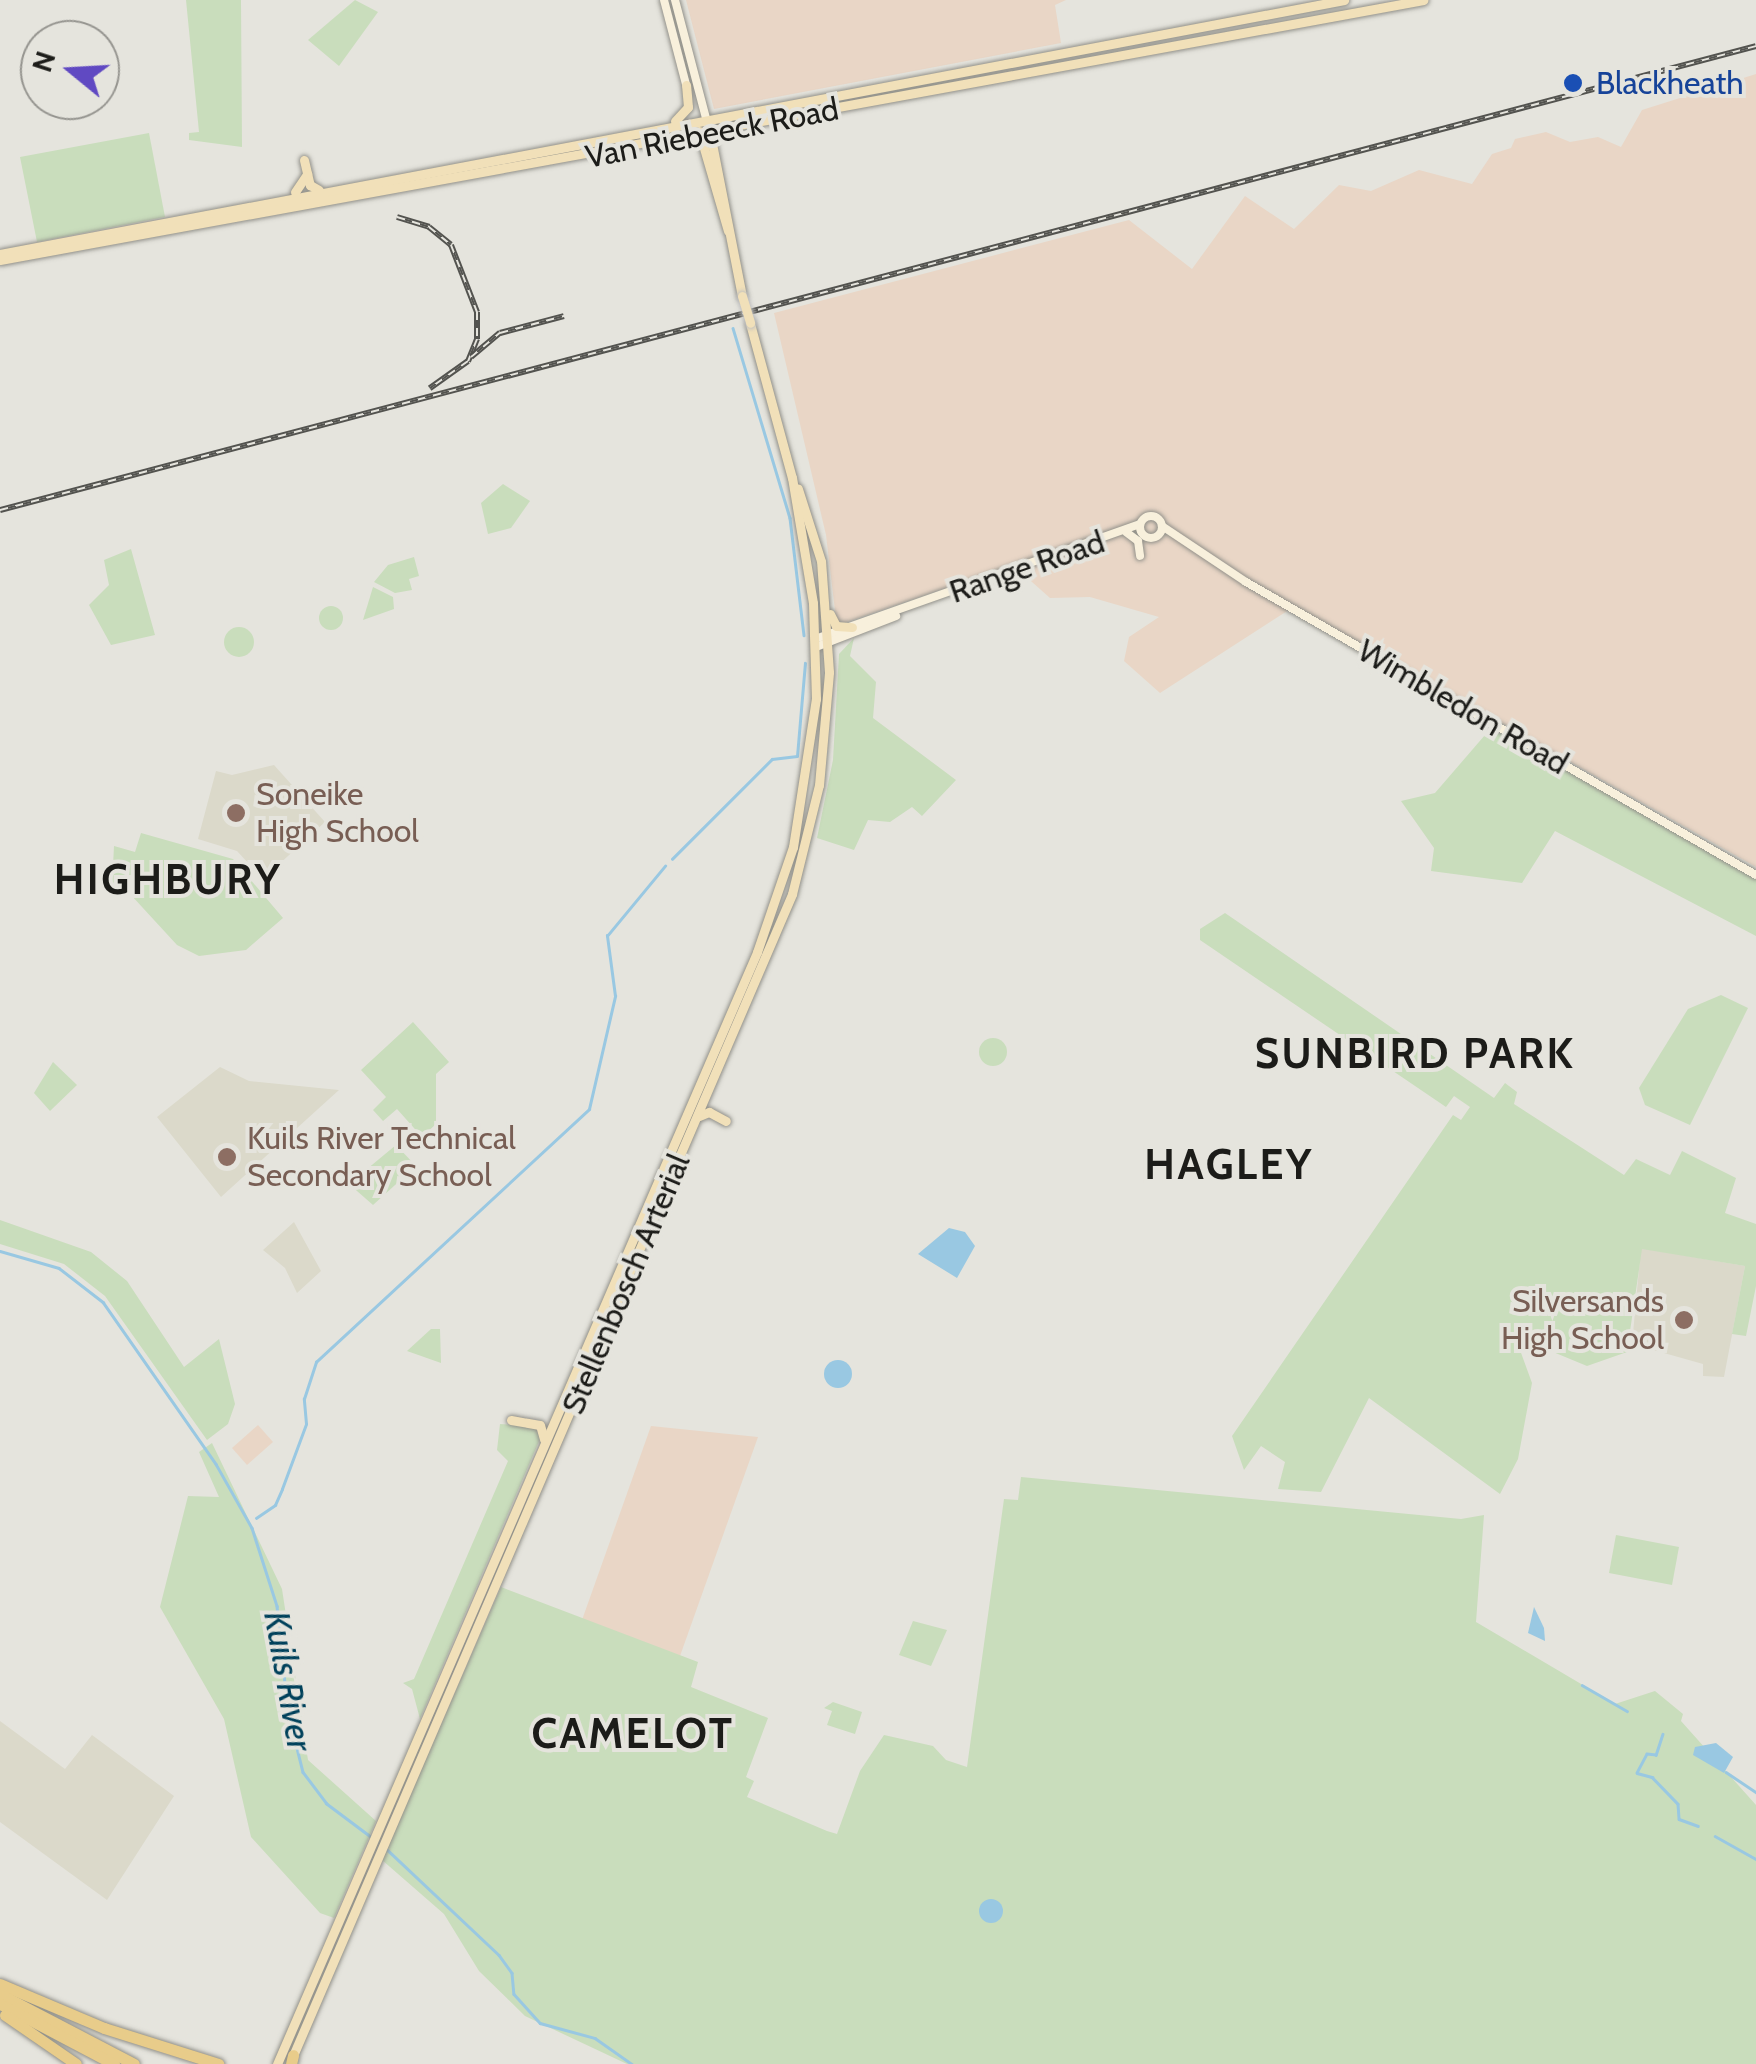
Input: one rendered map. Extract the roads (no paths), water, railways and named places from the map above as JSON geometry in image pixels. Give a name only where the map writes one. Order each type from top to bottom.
[{"type":"highway","points":[[0,1984],[104,2028],[218,2064]]},
{"type":"highway","points":[[0,1994],[134,2064]]},
{"type":"highway","points":[[0,2004],[114,2064]]},
{"type":"highway","points":[[0,2012],[76,2064]]},
{"type":"main road","points":[[664,0],[686,86],[701,119]]},
{"type":"main road","points":[[675,0],[701,119]]},
{"type":"main road","name":"Van Riebeeck Road","points":[[0,257],[319,190],[1344,0]]},
{"type":"main road","name":"Van Riebeeck Road","points":[[0,257],[1423,0]]},
{"type":"main road","points":[[663,126],[685,113],[686,86]]},
{"type":"main road","name":"Stellenbosch Arterial","points":[[384,1828],[699,1116],[802,862],[825,744],[828,638],[816,538],[792,478],[742,296],[701,119]]},
{"type":"main road","name":"Stellenbosch Arterial","points":[[705,132],[721,210],[731,238]]},
{"type":"main road","points":[[304,160],[307,174],[319,190]]},
{"type":"main road","points":[[271,200],[298,191],[307,174]]},
{"type":"main road","name":"Stellenbosch Arterial","points":[[291,2061],[544,1442],[777,899],[806,784],[816,643],[792,478]]},
{"type":"main road","points":[[1134,530],[1150,515],[1161,530]]},
{"type":"main road","points":[[1134,530],[1161,530]]},
{"type":"main road","points":[[1134,530],[1140,556]]},
{"type":"main road","name":"Range Road","points":[[816,643],[1134,530]]},
{"type":"main road","name":"Wimbledon Road","points":[[1161,530],[1175,534],[1246,582],[1756,875]]},
{"type":"main road","points":[[826,602],[834,624],[852,626]]},
{"type":"main road","name":"Range Road","points":[[828,638],[852,626],[923,604]]},
{"type":"main road","points":[[699,1116],[709,1112],[726,1121]]},
{"type":"main road","points":[[511,1420],[540,1425],[544,1442]]},
{"type":"main road","name":"Stellenbosch Arterial","points":[[277,2064],[374,1853]]},
{"type":"water","points":[[949,1228],[965,1232],[975,1246],[957,1278],[918,1254]]},
{"type":"water","points":[[838,1360],[848,1364],[852,1374],[848,1384],[838,1388],[828,1384],[824,1374],[828,1364]]},
{"type":"water","points":[[1534,1607],[1544,1628],[1545,1641],[1528,1633]]},
{"type":"water","points":[[1716,1743],[1733,1757],[1724,1773],[1693,1755],[1695,1747]]},
{"type":"water","points":[[986,1899],[996,1899],[1003,1911],[996,1923],[986,1923],[979,1916],[979,1906]]},
{"type":"waterway","points":[[733,328],[790,518],[804,635]]},
{"type":"waterway","points":[[672,859],[772,759],[797,756],[805,663]]},
{"type":"waterway","points":[[256,1518],[275,1505],[282,1489],[306,1424],[304,1399],[316,1362],[589,1109],[615,996],[607,936],[665,866]]},
{"type":"waterway","name":"Kuils River","points":[[0,1251],[59,1268],[103,1302],[216,1464],[252,1528],[277,1606],[288,1712],[303,1772],[326,1803],[370,1836]]},
{"type":"waterway","points":[[1582,1685],[1627,1711]]},
{"type":"waterway","points":[[1663,1734],[1656,1755],[1647,1754],[1637,1773],[1652,1777],[1678,1804],[1679,1819],[1698,1826]]},
{"type":"waterway","points":[[1726,1772],[1756,1792]]},
{"type":"waterway","points":[[1715,1836],[1756,1859]]},
{"type":"waterway","name":"Kuils River","points":[[377,1840],[499,1955],[512,1973],[514,1994],[540,2023],[595,2038],[632,2064]]},
{"type":"railway","points":[[0,510],[1756,46]]},
{"type":"railway","points":[[397,217],[429,227],[451,245],[477,312],[477,339],[468,361],[430,388]]},
{"type":"railway","points":[[471,357],[500,333],[564,316]]},
{"type":"place","name":"Blackheath","points":[[1573,83]]},
{"type":"place","name":"Soneike High School","points":[[236,813]]},
{"type":"place","name":"Kuils River Technical Secondary School","points":[[227,1157]]},
{"type":"place","name":"Silversands High School","points":[[1684,1320]]},
{"type":"district","name":"HIGHBURY","points":[[168,879]]},
{"type":"district","name":"SUNBIRD PARK","points":[[1415,1053]]},
{"type":"district","name":"HAGLEY","points":[[1229,1164]]},
{"type":"district","name":"CAMELOT","points":[[633,1733]]}]
